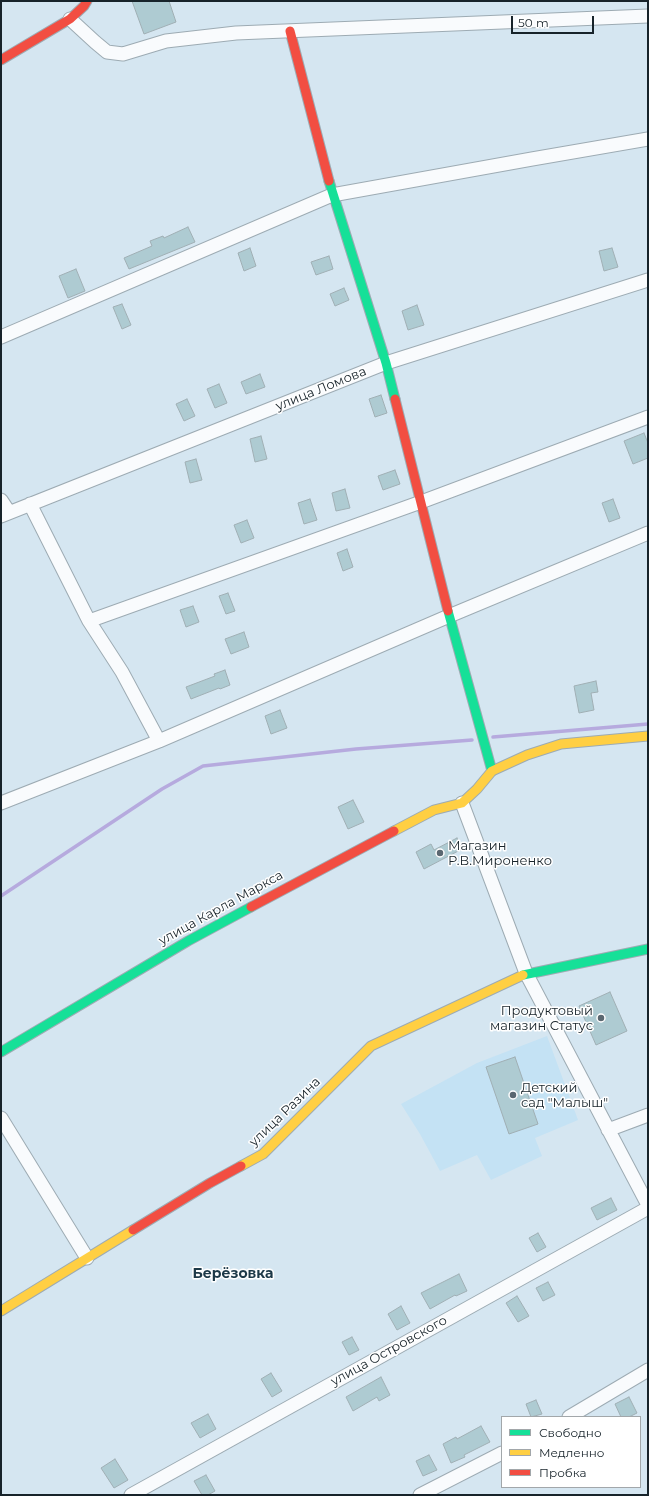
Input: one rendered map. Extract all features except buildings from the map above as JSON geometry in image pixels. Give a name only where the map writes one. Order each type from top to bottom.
[{"type":"street","points":[[1,60],[70,19],[84,6],[87,1]]},
{"type":"street","points":[[70,19],[107,52],[123,54],[166,41],[236,33],[648,16]]},
{"type":"street","points":[[290,31],[332,195],[386,363],[449,616],[492,771]]},
{"type":"street","points":[[1,336],[332,195],[648,140]]},
{"type":"street","name":"улица Ломова","points":[[5,514],[386,363],[648,280]]},
{"type":"street","points":[[89,621],[421,502],[648,417]]},
{"type":"street","points":[[1,500],[5,514]]},
{"type":"street","points":[[30,504],[89,621],[122,672],[159,741]]},
{"type":"street","points":[[1,803],[159,741],[449,616],[648,534]]},
{"type":"street","points":[[648,736],[561,744],[527,755],[492,771],[477,789],[462,803],[526,973],[648,1207]]},
{"type":"street","name":"улица Карла Маркса","points":[[1,1052],[188,941],[308,875],[434,810],[462,803]]},
{"type":"street","name":"улица Разина","points":[[1,1311],[210,1183],[263,1154],[371,1046],[526,973],[648,949]]},
{"type":"street","points":[[608,1130],[648,1115]]},
{"type":"street","points":[[1,1118],[87,1258]]},
{"type":"street","name":"улица Островского","points":[[131,1495],[648,1207]]},
{"type":"street","points":[[571,1416],[648,1370]]},
{"type":"street","points":[[420,1495],[501,1454]]},
{"type":"shaded area","points":[[547,1036],[578,1120],[535,1138],[542,1156],[491,1180],[477,1155],[440,1171],[420,1134],[401,1104],[477,1063]]},
{"type":"waterway","points":[[493,737],[648,724]]},
{"type":"waterway","points":[[1,896],[162,789],[203,766],[356,749],[472,740]]},
{"type":"traffic: fast","points":[[329,181],[386,363],[395,399]]},
{"type":"traffic: fast","points":[[448,611],[492,771]]},
{"type":"traffic: fast","points":[[1,1052],[188,941],[251,907]]},
{"type":"traffic: fast","points":[[523,975],[648,949]]},
{"type":"traffic: slow","points":[[394,831],[434,810],[462,803],[477,789],[492,771],[527,755],[561,744],[648,736]]},
{"type":"traffic: slow","points":[[241,1166],[263,1154],[371,1046],[523,975]]},
{"type":"traffic: slow","points":[[1,1311],[133,1230]]},
{"type":"traffic: jam","points":[[1,60],[70,19],[84,6],[87,1]]},
{"type":"traffic: jam","points":[[290,31],[329,181]]},
{"type":"traffic: jam","points":[[395,399],[448,611]]},
{"type":"traffic: jam","points":[[251,907],[394,831]]},
{"type":"traffic: jam","points":[[133,1230],[241,1166]]},
{"type":"place","name":"Магазин Р.В.Мироненко","points":[[440,853]]},
{"type":"place","name":"Продуктовый магазин Статус","points":[[601,1018]]},
{"type":"place","name":"Детский сад \"Малыш\"","points":[[513,1095]]},
{"type":"district","name":"Берёзовка","points":[[233,1274]]}]
